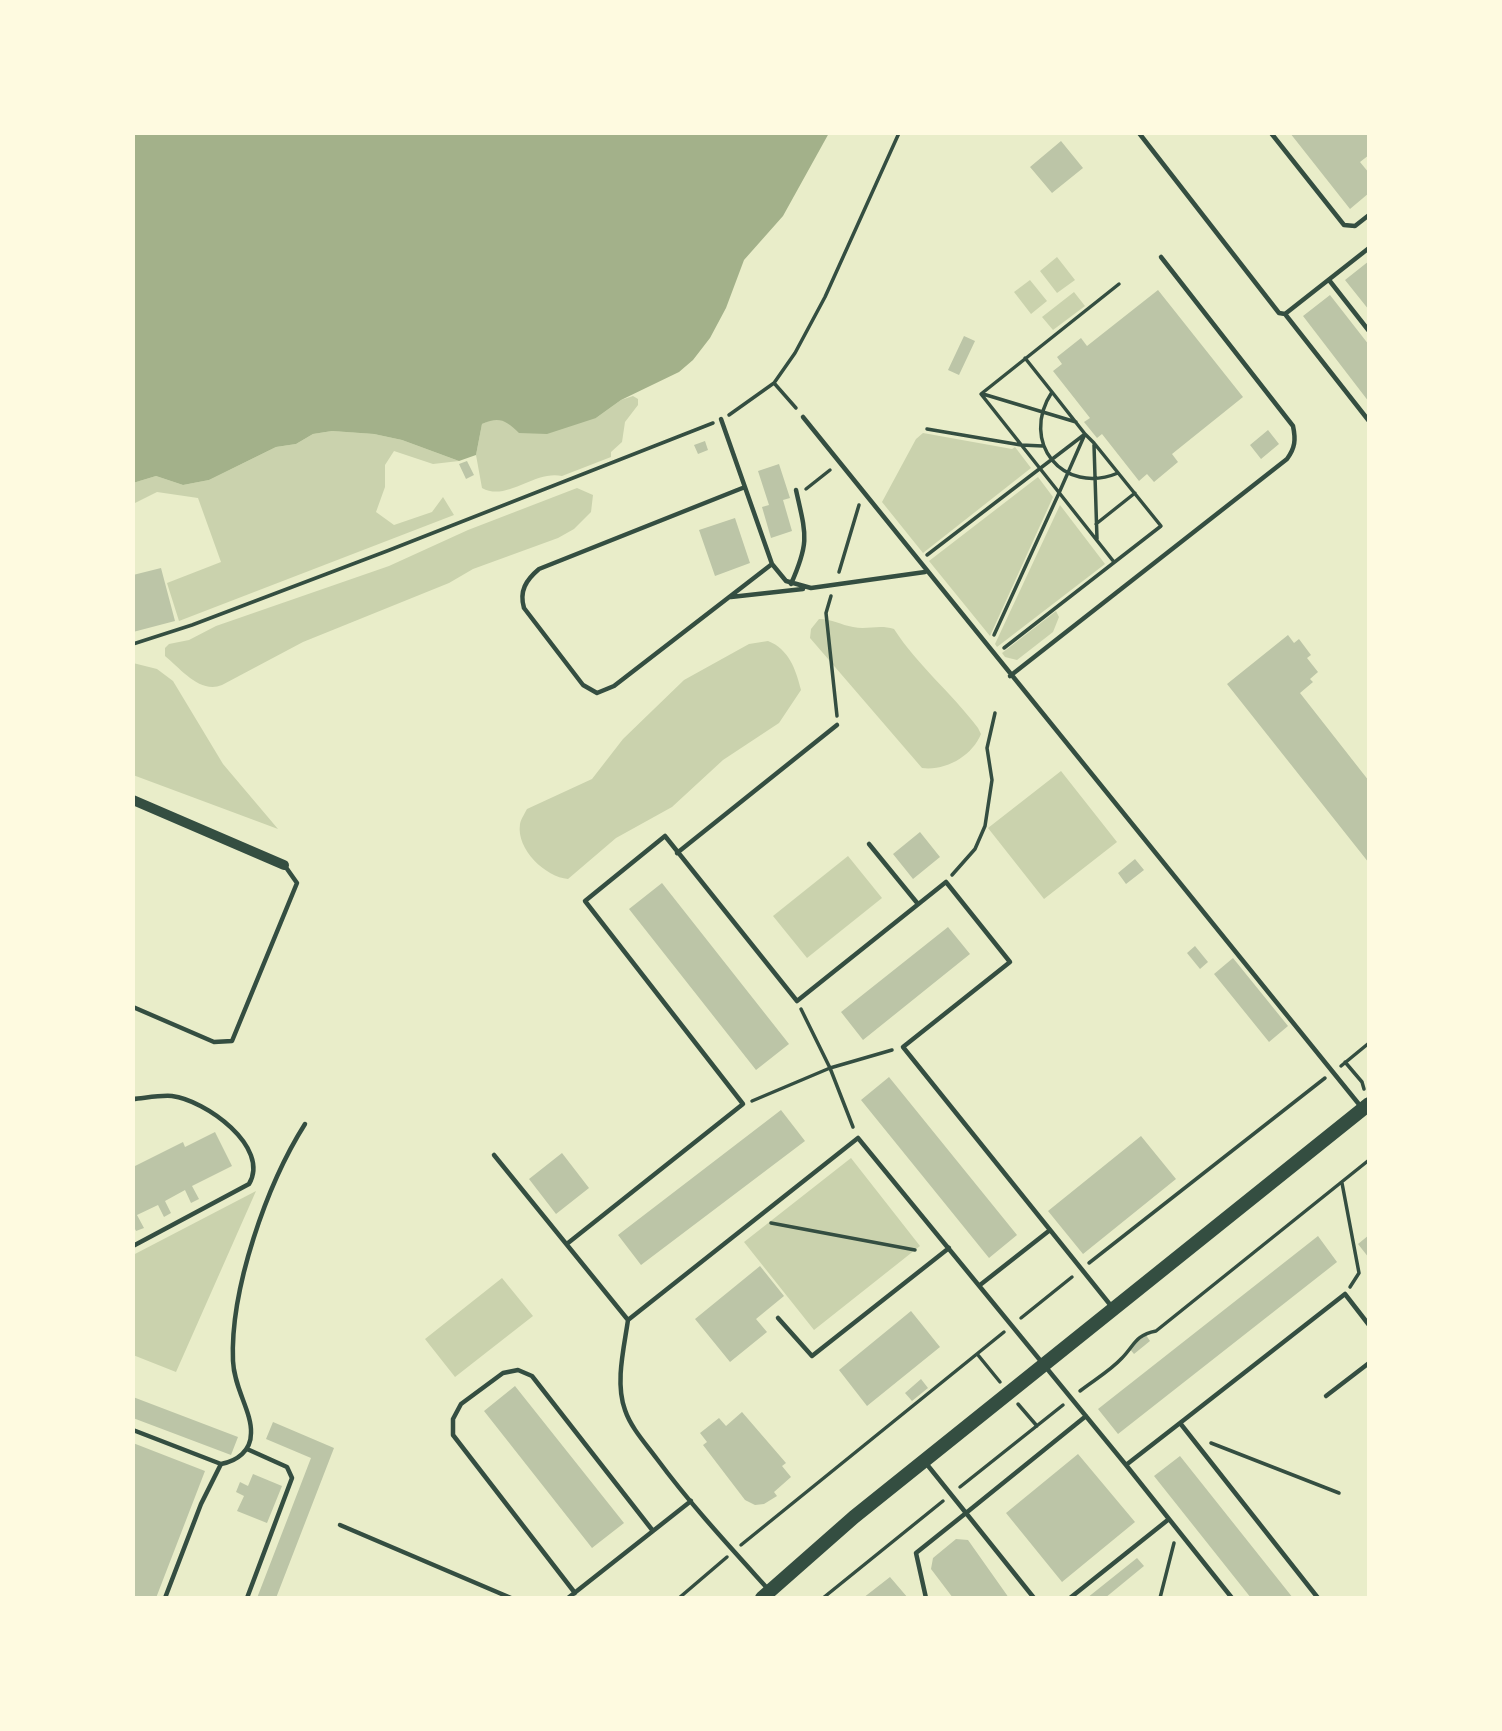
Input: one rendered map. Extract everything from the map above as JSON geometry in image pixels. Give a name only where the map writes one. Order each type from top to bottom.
[{"type":"main road","points":[[766,1594],[854,1517],[1366,1107]]},
{"type":"street","points":[[133,800],[284,865]]},
{"type":"lane","points":[[1139,133],[1275,310],[1285,314],[1369,421]]},
{"type":"lane","points":[[1271,133],[1344,225],[1355,226],[1369,215]]},
{"type":"lane","points":[[1285,314],[1369,248]]},
{"type":"lane","points":[[1010,676],[1276,468],[1294,450],[1296,438],[1293,426],[1161,257]]},
{"type":"lane","points":[[1329,280],[1369,331]]},
{"type":"lane","points":[[803,417],[1010,676],[1366,1107]]},
{"type":"lane","points":[[721,419],[772,564],[781,578],[791,584],[811,588]]},
{"type":"lane","points":[[745,487],[539,569],[526,582],[521,598],[528,614],[583,685],[597,693],[614,686],[772,564]]},
{"type":"lane","points":[[791,584],[806,547],[806,530],[797,493]]},
{"type":"lane","points":[[730,597],[926,572]]},
{"type":"lane","points":[[677,853],[838,725]]},
{"type":"lane","points":[[568,1243],[743,1104],[585,901],[665,836],[797,1001],[946,882],[1010,962],[903,1047],[1113,1308]]},
{"type":"lane","points":[[869,844],[918,904]]},
{"type":"lane","points":[[133,1007],[214,1042],[232,1041],[297,883],[284,865]]},
{"type":"lane","points":[[133,1099],[173,1096],[220,1115],[239,1135],[254,1164],[254,1175],[249,1184],[133,1246]]},
{"type":"lane","points":[[133,1430],[221,1464],[234,1462],[247,1450],[251,1434],[249,1418],[236,1388],[233,1331],[261,1217],[288,1152],[305,1124]]},
{"type":"lane","points":[[766,1594],[636,1432],[624,1410],[622,1361],[628,1320],[858,1138],[1232,1598]]},
{"type":"lane","points":[[494,1155],[628,1320]]},
{"type":"lane","points":[[980,1285],[1050,1230]]},
{"type":"lane","points":[[778,1318],[812,1356],[949,1248]]},
{"type":"lane","points":[[1126,1465],[1345,1294],[1369,1325]]},
{"type":"lane","points":[[1326,1396],[1369,1363]]},
{"type":"lane","points":[[575,1593],[453,1435],[453,1419],[461,1404],[503,1373],[518,1370],[532,1376],[653,1531]]},
{"type":"lane","points":[[926,1598],[916,1553],[1086,1416]]},
{"type":"lane","points":[[1180,1423],[1318,1598]]},
{"type":"lane","points":[[247,1450],[287,1467],[292,1478],[247,1598]]},
{"type":"lane","points":[[925,1461],[1034,1598]]},
{"type":"lane","points":[[165,1598],[201,1504],[221,1464]]},
{"type":"lane","points":[[568,1598],[691,1501]]},
{"type":"lane","points":[[1070,1598],[1169,1519]]},
{"type":"lane","points":[[340,1525],[511,1598]]},
{"type":"path","points":[[133,644],[192,625],[374,556],[721,419],[766,391],[796,353],[825,297],[899,133]]},
{"type":"path","points":[[981,394],[1119,284]]},
{"type":"path","points":[[998,652],[1161,526],[1025,358]]},
{"type":"path","points":[[1052,392],[1042,412],[1043,446],[1052,460],[1068,473],[1095,478],[1118,473]]},
{"type":"path","points":[[981,394],[1076,422]]},
{"type":"path","points":[[981,394],[1114,562]]},
{"type":"path","points":[[928,429],[1021,445],[1043,446]]},
{"type":"path","points":[[923,558],[1086,434]]},
{"type":"path","points":[[991,643],[1086,434]]},
{"type":"path","points":[[1094,443],[1097,541]]},
{"type":"path","points":[[797,493],[839,463]]},
{"type":"path","points":[[838,725],[826,613],[863,493]]},
{"type":"path","points":[[1096,524],[1135,493]]},
{"type":"path","points":[[946,882],[975,849],[985,826],[992,780],[987,748],[995,713]]},
{"type":"path","points":[[797,1001],[831,1068],[858,1138]]},
{"type":"path","points":[[743,1104],[831,1068],[903,1047]]},
{"type":"path","points":[[823,1598],[1124,1356],[1127,1348],[1136,1340],[1146,1333],[1156,1331],[1369,1160]]},
{"type":"path","points":[[1342,1182],[1359,1273],[1345,1294]]},
{"type":"path","points":[[755,1220],[915,1250]]},
{"type":"path","points":[[1189,1435],[1339,1493]]},
{"type":"path","points":[[1160,1598],[1171,1546],[1182,1536]]},
{"type":"shaded area","points":[[133,133],[829,133],[783,216],[744,260],[726,308],[710,338],[693,360],[679,372],[621,400],[596,418],[547,434],[519,433],[502,421],[493,420],[482,424],[476,455],[459,461],[402,440],[374,434],[332,431],[313,434],[296,444],[276,447],[209,480],[183,485],[156,476],[133,483]]},
{"type":"shaded area","points":[[1057,257],[1075,280],[1057,293],[1040,271]]},
{"type":"shaded area","points":[[1030,280],[1047,301],[1031,314],[1014,292]]},
{"type":"shaded area","points":[[1074,292],[1085,306],[1053,330],[1042,317]]},
{"type":"shaded area","points":[[633,396],[638,399],[638,405],[625,422],[622,442],[611,452],[611,457],[562,476],[541,477],[511,489],[491,491],[482,488],[476,455],[482,424],[495,418],[596,418],[621,400]]},
{"type":"shaded area","points":[[332,431],[374,434],[402,440],[459,461],[433,464],[394,451],[385,465],[385,487],[376,512],[394,525],[432,512],[443,497],[454,515],[179,621],[167,583],[221,562],[198,498],[157,492],[133,504],[133,483],[156,476],[183,485],[209,480],[276,447],[296,444],[313,434]]},
{"type":"shaded area","points":[[923,433],[1012,449],[1015,447],[1031,468],[923,553],[882,502],[916,439]]},
{"type":"shaded area","points":[[1038,477],[1053,497],[990,636],[929,561]]},
{"type":"shaded area","points":[[577,488],[593,495],[591,512],[574,529],[558,538],[473,569],[449,583],[303,642],[222,685],[214,687],[199,683],[165,656],[165,648],[169,644],[189,640],[216,626],[389,566],[468,530]]},
{"type":"shaded area","points":[[1060,505],[1105,564],[997,647],[995,644]]},
{"type":"shaded area","points":[[1056,611],[1059,617],[1053,632],[1017,660],[1005,657],[1002,653]]},
{"type":"shaded area","points":[[819,619],[858,628],[894,629],[913,655],[978,728],[981,734],[977,742],[965,755],[949,764],[922,768],[810,638],[811,629]]},
{"type":"shaded area","points":[[768,641],[786,655],[794,668],[801,690],[779,723],[723,760],[672,807],[616,838],[568,879],[542,868],[534,860],[520,834],[521,822],[527,809],[592,779],[623,739],[684,680],[749,644]]},
{"type":"shaded area","points":[[133,663],[157,669],[173,681],[223,764],[278,829],[133,775]]},
{"type":"shaded area","points":[[1061,771],[1117,842],[1044,899],[988,828]]},
{"type":"shaded area","points":[[848,856],[882,898],[807,958],[773,916]]},
{"type":"shaded area","points":[[851,1158],[920,1246],[814,1330],[744,1242]]},
{"type":"shaded area","points":[[256,1191],[176,1372],[133,1355],[133,1255]]},
{"type":"shaded area","points":[[502,1278],[533,1316],[455,1377],[425,1339]]},
{"type":"building","points":[[1290,133],[1369,133],[1369,155],[1360,162],[1369,173],[1369,193],[1350,209]]},
{"type":"building","points":[[1061,141],[1083,168],[1052,193],[1030,167]]},
{"type":"building","points":[[1369,261],[1369,310],[1345,280]]},
{"type":"building","points":[[1158,290],[1243,397],[1172,454],[1178,462],[1154,482],[1147,474],[1139,481],[1102,434],[1097,438],[1084,422],[1090,418],[1053,371],[1062,364],[1057,357],[1081,338],[1087,346]]},
{"type":"building","points":[[1330,295],[1369,345],[1369,402],[1303,316]]},
{"type":"building","points":[[964,336],[975,341],[959,375],[948,370]]},
{"type":"building","points":[[1268,430],[1279,444],[1261,459],[1250,445]]},
{"type":"building","points":[[705,441],[708,450],[698,454],[694,445]]},
{"type":"building","points":[[467,461],[474,475],[466,479],[459,464]]},
{"type":"building","points":[[779,464],[790,498],[783,500],[792,531],[771,538],[762,507],[769,505],[758,471]]},
{"type":"building","points":[[735,518],[750,563],[715,576],[699,530]]},
{"type":"building","points":[[161,568],[175,621],[133,632],[133,575]]},
{"type":"building","points":[[1288,635],[1294,643],[1299,639],[1311,655],[1307,658],[1318,672],[1310,679],[1313,682],[1300,693],[1369,781],[1369,863],[1227,684]]},
{"type":"building","points":[[920,832],[940,857],[913,879],[893,854]]},
{"type":"building","points":[[1135,859],[1144,870],[1126,884],[1118,873]]},
{"type":"building","points":[[662,883],[789,1044],[756,1070],[629,909]]},
{"type":"building","points":[[948,927],[970,954],[863,1040],[841,1012]]},
{"type":"building","points":[[1195,946],[1208,962],[1200,969],[1187,953]]},
{"type":"building","points":[[1233,958],[1288,1026],[1269,1042],[1214,974]]},
{"type":"building","points":[[889,1077],[1017,1235],[989,1258],[861,1100]]},
{"type":"building","points":[[781,1110],[805,1141],[641,1265],[618,1235]]},
{"type":"building","points":[[215,1132],[232,1166],[192,1186],[199,1199],[191,1203],[185,1190],[165,1201],[171,1213],[164,1217],[158,1205],[137,1215],[144,1228],[136,1231],[133,1225],[133,1167],[183,1142],[185,1147]]},
{"type":"building","points":[[1141,1136],[1176,1179],[1083,1254],[1048,1211]]},
{"type":"building","points":[[562,1153],[589,1188],[556,1214],[529,1179]]},
{"type":"building","points":[[1369,1235],[1369,1258],[1358,1244]]},
{"type":"building","points":[[1318,1236],[1337,1262],[1118,1434],[1098,1409]]},
{"type":"building","points":[[760,1266],[784,1296],[756,1319],[767,1332],[730,1362],[695,1319]]},
{"type":"building","points":[[911,1311],[940,1347],[867,1406],[839,1370]]},
{"type":"building","points":[[1146,1335],[1150,1341],[1134,1354],[1129,1348]]},
{"type":"building","points":[[921,1379],[928,1388],[912,1401],[905,1393]]},
{"type":"building","points":[[515,1386],[624,1523],[592,1548],[484,1411]]},
{"type":"building","points":[[133,1397],[238,1437],[231,1455],[133,1418]]},
{"type":"building","points":[[742,1412],[786,1463],[782,1466],[791,1477],[774,1492],[777,1496],[764,1504],[755,1505],[745,1500],[703,1445],[707,1442],[700,1433],[719,1418],[726,1426]]},
{"type":"building","points":[[273,1422],[334,1448],[276,1598],[257,1598],[311,1458],[266,1439]]},
{"type":"building","points":[[133,1443],[205,1471],[156,1598],[133,1598]]},
{"type":"building","points":[[1078,1454],[1135,1522],[1062,1582],[1006,1513]]},
{"type":"building","points":[[1180,1456],[1293,1598],[1251,1598],[1154,1476]]},
{"type":"building","points":[[253,1474],[282,1486],[267,1523],[237,1511],[244,1496],[236,1492],[240,1482],[248,1486]]},
{"type":"building","points":[[956,1539],[968,1540],[1009,1598],[953,1598],[931,1569],[933,1558]]},
{"type":"building","points":[[1137,1558],[1144,1566],[1105,1598],[1087,1598]]},
{"type":"building","points":[[890,1577],[908,1598],[863,1598]]}]
